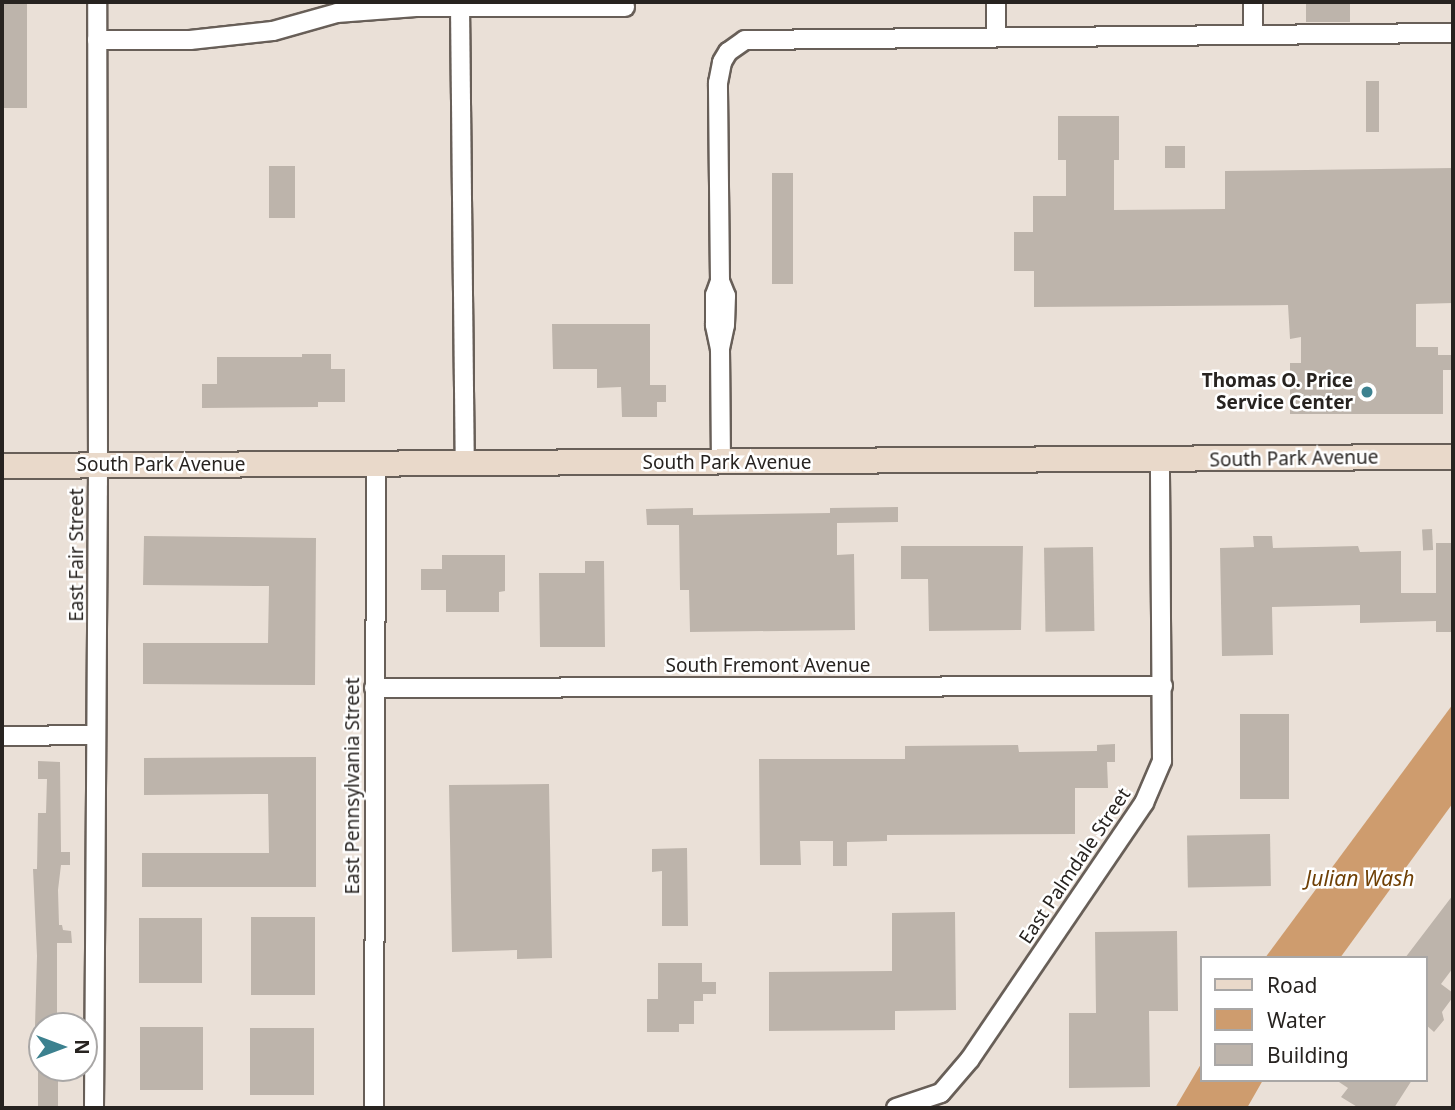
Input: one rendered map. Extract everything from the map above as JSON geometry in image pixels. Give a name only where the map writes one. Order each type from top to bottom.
[{"type":"main road","name":"South Park Avenue","points":[[2,466],[1160,461],[1453,457]]},
{"type":"street","name":"East Fair Street","points":[[94,1108],[98,464],[97,2]]},
{"type":"street","points":[[996,2],[996,36]]},
{"type":"street","points":[[1253,2],[1253,35]]},
{"type":"street","points":[[97,40],[190,40],[273,31],[337,13],[460,6],[625,6]]},
{"type":"street","points":[[460,6],[465,464]]},
{"type":"street","points":[[721,463],[720,349],[726,305],[720,281],[718,83],[722,62],[736,44],[755,38],[1453,33]]},
{"type":"street","name":"East Palmdale Street","points":[[896,1108],[942,1093],[970,1059],[1144,803],[1162,761],[1160,461]]},
{"type":"street","name":"East Pennsylvania Street","points":[[374,1108],[376,465]]},
{"type":"street","name":"South Fremont Avenue","points":[[374,688],[1163,686]]},
{"type":"street","points":[[2,736],[96,735]]},
{"type":"water","name":"Julian Wash","points":[[1453,704],[1453,803],[1341,956],[1266,956]]},
{"type":"water","points":[[1200,1066],[1200,1082],[1262,1082],[1247,1108],[1175,1108]]},
{"type":"building","points":[[2,2],[27,2],[27,108],[2,108]]},
{"type":"building","points":[[1306,2],[1350,2],[1350,22],[1306,22]]},
{"type":"building","points":[[1366,81],[1379,81],[1379,132],[1366,132]]},
{"type":"building","points":[[1058,116],[1119,116],[1119,160],[1114,160],[1114,210],[1225,209],[1225,171],[1453,168],[1453,303],[1416,304],[1416,347],[1438,347],[1438,355],[1453,355],[1453,370],[1443,370],[1443,414],[1290,414],[1290,363],[1301,363],[1301,337],[1290,339],[1288,305],[1034,307],[1034,271],[1014,271],[1014,232],[1033,232],[1033,196],[1066,196],[1066,160],[1058,160]]},
{"type":"building","points":[[1165,146],[1185,146],[1185,168],[1165,168]]},
{"type":"building","points":[[269,166],[295,166],[295,218],[269,218]]},
{"type":"building","points":[[772,173],[793,173],[793,284],[772,284]]},
{"type":"building","points":[[552,324],[650,324],[650,385],[666,385],[666,402],[657,402],[657,417],[622,417],[621,387],[597,388],[597,369],[553,369]]},
{"type":"building","points":[[302,354],[331,354],[331,369],[345,369],[345,402],[318,402],[318,407],[202,408],[202,384],[217,384],[217,357],[302,357]]},
{"type":"building","points":[[898,507],[898,522],[837,523],[837,555],[854,554],[855,630],[690,632],[689,590],[680,590],[679,525],[647,525],[646,509],[693,508],[693,515],[830,513],[830,508]]},
{"type":"building","points":[[1432,529],[1433,550],[1423,550],[1422,530]]},
{"type":"building","points":[[144,536],[316,538],[315,685],[143,684],[143,643],[268,643],[269,586],[143,585]]},
{"type":"building","points":[[1253,536],[1272,536],[1273,548],[1358,546],[1360,552],[1401,551],[1401,593],[1436,593],[1436,543],[1453,543],[1453,632],[1436,632],[1436,621],[1360,623],[1360,605],[1272,607],[1273,655],[1222,656],[1220,548],[1254,547]]},
{"type":"building","points":[[901,546],[1023,546],[1021,630],[929,631],[928,579],[901,579]]},
{"type":"building","points":[[1093,547],[1094,631],[1045,632],[1044,548]]},
{"type":"building","points":[[442,555],[505,555],[505,591],[499,592],[499,612],[446,612],[446,590],[421,590],[421,569],[442,569]]},
{"type":"building","points":[[585,561],[604,561],[605,647],[540,647],[539,573],[585,573]]},
{"type":"building","points":[[1240,714],[1289,714],[1289,799],[1240,799]]},
{"type":"building","points":[[1115,744],[1115,762],[1107,762],[1108,788],[1075,788],[1075,834],[887,835],[887,841],[847,842],[847,866],[833,866],[833,841],[800,841],[801,865],[760,865],[759,759],[905,759],[905,746],[1018,745],[1019,752],[1097,751],[1097,745]]},
{"type":"building","points":[[316,757],[316,887],[142,887],[142,853],[269,853],[268,794],[144,795],[144,758]]},
{"type":"building","points":[[38,761],[60,762],[61,852],[70,852],[70,865],[61,865],[58,890],[59,925],[62,925],[63,930],[71,931],[72,943],[57,943],[57,1012],[35,1012],[37,956],[33,869],[37,869],[38,813],[46,813],[47,779],[38,779]]},
{"type":"building","points":[[549,784],[552,958],[517,959],[517,950],[452,952],[449,785]]},
{"type":"building","points":[[1270,834],[1271,886],[1188,887],[1187,835]]},
{"type":"building","points":[[687,848],[688,926],[662,926],[662,871],[652,872],[652,849]]},
{"type":"building","points":[[1453,895],[1453,968],[1441,984],[1453,993],[1453,997],[1442,1012],[1444,1020],[1434,1032],[1427,1026],[1427,956],[1407,956]]},
{"type":"building","points":[[955,912],[956,1010],[895,1011],[895,1030],[769,1031],[769,972],[892,971],[892,913]]},
{"type":"building","points":[[251,917],[315,917],[315,995],[251,995]]},
{"type":"building","points":[[139,918],[202,918],[202,983],[139,983]]},
{"type":"building","points":[[1177,931],[1178,1011],[1149,1011],[1150,1087],[1069,1088],[1069,1013],[1096,1013],[1095,932]]},
{"type":"building","points":[[658,963],[702,963],[702,982],[716,982],[716,994],[703,994],[703,1001],[694,1001],[694,1024],[679,1024],[679,1032],[647,1032],[647,999],[658,999]]},
{"type":"building","points":[[140,1027],[203,1027],[203,1090],[140,1090]]},
{"type":"building","points":[[250,1028],[314,1028],[314,1095],[250,1095]]},
{"type":"building","points":[[38,1082],[58,1082],[58,1108],[38,1108]]},
{"type":"building","points":[[1339,1082],[1411,1082],[1394,1108],[1359,1108],[1341,1097],[1348,1088]]},
{"type":"place","name":"Thomas O. Price Service Center","points":[[1367,392]]}]
